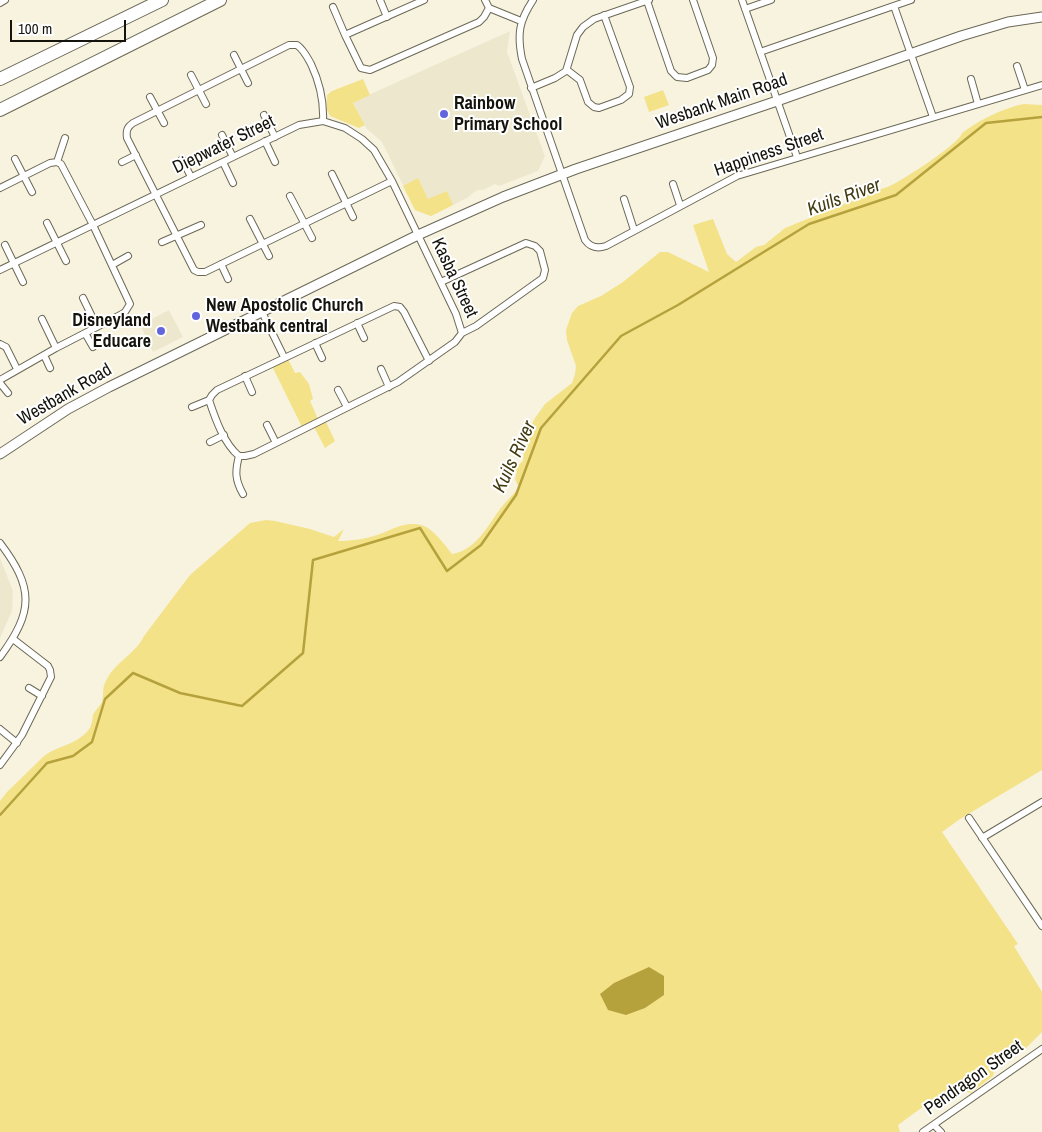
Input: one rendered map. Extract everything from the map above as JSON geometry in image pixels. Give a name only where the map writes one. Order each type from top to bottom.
[{"type":"highway","points":[[0,79],[162,0]]},
{"type":"highway","points":[[0,110],[220,0]]},
{"type":"street","points":[[0,3],[5,0]]},
{"type":"street","points":[[380,0],[387,16]]},
{"type":"street","points":[[345,35],[424,0]]},
{"type":"street","points":[[485,0],[489,8],[521,20]]},
{"type":"street","points":[[533,0],[521,20],[519,45],[531,88],[562,174]]},
{"type":"street","points":[[531,88],[555,78],[567,70],[579,31],[588,23],[648,0],[671,71],[677,77],[684,79],[708,70],[713,63],[693,0]]},
{"type":"street","points":[[742,0],[797,157]]},
{"type":"street","points":[[745,9],[771,0]]},
{"type":"street","points":[[760,52],[911,0]]},
{"type":"street","points":[[894,6],[933,117]]},
{"type":"street","points":[[333,7],[359,66],[370,70],[479,22],[489,8]]},
{"type":"street","points":[[567,70],[580,80],[588,102],[594,107],[599,108],[621,100],[629,94],[630,87],[604,16]]},
{"type":"street","name":"Wesbank Main Road","points":[[418,236],[496,200],[562,174],[1008,22],[1042,17]]},
{"type":"street","points":[[323,121],[324,106],[320,84],[304,51],[297,45],[289,45],[158,110],[127,128],[128,138],[136,155],[195,271],[205,272],[392,181]]},
{"type":"street","points":[[234,55],[248,83]]},
{"type":"street","points":[[1017,66],[1025,90]]},
{"type":"street","points":[[191,75],[206,104]]},
{"type":"street","points":[[971,79],[978,104]]},
{"type":"street","name":"Happiness Street","points":[[562,174],[585,240],[590,246],[603,247],[738,176],[1042,85]]},
{"type":"street","points":[[150,97],[164,123]]},
{"type":"street","points":[[264,115],[275,136]]},
{"type":"street","name":"Diepwater Street","points":[[0,270],[275,136],[299,125],[323,121],[345,128],[370,145],[392,181],[418,236]]},
{"type":"street","points":[[222,135],[233,157]]},
{"type":"street","points":[[57,162],[65,138]]},
{"type":"street","points":[[265,141],[275,162]]},
{"type":"street","points":[[122,162],[136,155]]},
{"type":"street","points":[[16,159],[32,192]]},
{"type":"street","points":[[182,159],[191,178]]},
{"type":"street","points":[[0,188],[50,163],[57,162],[64,167],[130,304],[122,314],[44,354],[0,381],[8,393]]},
{"type":"street","points":[[222,162],[233,183]]},
{"type":"street","points":[[332,174],[352,216]]},
{"type":"street","points":[[673,184],[680,205]]},
{"type":"street","points":[[290,196],[312,238]]},
{"type":"street","points":[[624,199],[634,230]]},
{"type":"street","points":[[250,219],[268,256]]},
{"type":"street","points":[[47,223],[66,261]]},
{"type":"street","points":[[162,242],[201,224]]},
{"type":"street","name":"Kasba Street","points":[[239,456],[249,456],[389,387],[410,375],[455,342],[462,333],[460,322],[418,236]]},
{"type":"street","name":"Westbank Road","points":[[0,454],[68,409],[109,387],[418,236]]},
{"type":"street","points":[[441,282],[526,243],[536,246],[540,251],[545,270],[545,276],[542,280],[519,294],[476,326],[462,333]]},
{"type":"street","points":[[5,245],[23,282]]},
{"type":"street","points":[[112,265],[128,256]]},
{"type":"street","points":[[221,264],[228,279]]},
{"type":"street","points":[[82,298],[97,327]]},
{"type":"street","points":[[192,407],[209,400],[217,390],[392,306],[400,307],[404,312],[428,361]]},
{"type":"street","points":[[262,312],[284,357]]},
{"type":"street","points":[[42,319],[56,348]]},
{"type":"street","points":[[357,323],[364,338]]},
{"type":"street","points":[[85,332],[92,347]]},
{"type":"street","points":[[315,343],[322,358]]},
{"type":"street","points":[[0,344],[6,347],[17,369]]},
{"type":"street","points":[[44,354],[50,368]]},
{"type":"street","points":[[381,369],[389,387]]},
{"type":"street","points":[[245,376],[252,392]]},
{"type":"street","points":[[338,390],[347,408]]},
{"type":"street","points":[[209,400],[224,435],[239,456],[236,477],[243,494]]},
{"type":"street","points":[[267,425],[276,443]]},
{"type":"street","points":[[210,442],[224,435]]},
{"type":"street","points":[[0,543],[17,568],[24,590],[25,603],[24,617],[13,640],[0,657]]},
{"type":"street","points":[[0,765],[17,743],[51,678],[50,670],[13,640]]},
{"type":"street","points":[[29,688],[42,696]]},
{"type":"street","points":[[0,729],[17,743]]},
{"type":"street","points":[[982,838],[1042,802]]},
{"type":"street","points":[[968,818],[1039,915],[1042,926]]},
{"type":"street","name":"Pendragon Street","points":[[923,1132],[1042,1049]]},
{"type":"street","points":[[934,1125],[941,1132]]},
{"type":"shaded area","name":"Rainbow Primary School","points":[[510,31],[507,52],[545,156],[538,171],[499,186],[495,184],[483,190],[477,190],[467,198],[431,216],[415,210],[382,142],[366,128],[353,102]]},
{"type":"shaded area","points":[[363,79],[370,95],[353,103],[365,125],[359,128],[330,116],[327,110],[327,95],[332,91]]},
{"type":"shaded area","points":[[663,90],[669,105],[649,112],[644,97]]},
{"type":"shaded area","points":[[1024,104],[1042,105],[1042,770],[960,819],[942,832],[1018,944],[1014,946],[1042,992],[1042,1032],[1026,1048],[996,1063],[993,1076],[971,1093],[958,1089],[935,1098],[898,1125],[900,1132],[0,1132],[0,801],[44,756],[77,740],[86,733],[94,713],[102,702],[104,685],[109,676],[140,643],[190,575],[250,523],[266,520],[310,529],[334,537],[344,529],[338,541],[364,538],[400,526],[415,524],[430,530],[452,554],[468,548],[480,537],[502,506],[519,488],[515,479],[517,471],[509,474],[523,461],[526,434],[535,418],[545,404],[572,383],[576,366],[567,340],[566,330],[572,313],[578,306],[601,296],[623,282],[660,252],[668,252],[709,272],[693,225],[713,219],[727,254],[736,262],[756,247],[764,245],[785,228],[870,192],[890,186],[941,153],[959,138],[962,133],[976,124],[991,115]]},
{"type":"shaded area","points":[[418,178],[428,199],[447,191],[453,205],[431,216],[415,210],[403,186]]},
{"type":"shaded area","name":"Disneyland Educare","points":[[169,310],[183,337],[153,352],[140,325]]},
{"type":"shaded area","points":[[288,359],[295,373],[300,372],[309,384],[313,399],[310,401],[318,419],[302,427],[272,366]]},
{"type":"shaded area","points":[[326,422],[335,441],[325,448],[314,427]]},
{"type":"shaded area","points":[[0,558],[13,591],[12,611],[0,638]]},
{"type":"shaded area","points":[[649,967],[664,976],[664,995],[645,1008],[626,1015],[608,1010],[600,994],[614,983]]},
{"type":"waterway","name":"Kuils River","points":[[0,815],[47,763],[73,756],[92,742],[105,699],[133,673],[180,693],[242,706],[303,653],[313,560],[420,528],[447,571],[481,545],[516,495],[541,428],[621,336],[678,305],[809,224],[896,195],[986,123],[1042,117]]},
{"type":"place","name":"Rainbow Primary School","points":[[444,114]]},
{"type":"place","name":"New Apostolic Church Westbank central","points":[[196,316]]},
{"type":"place","name":"Disneyland Educare","points":[[161,331]]}]
